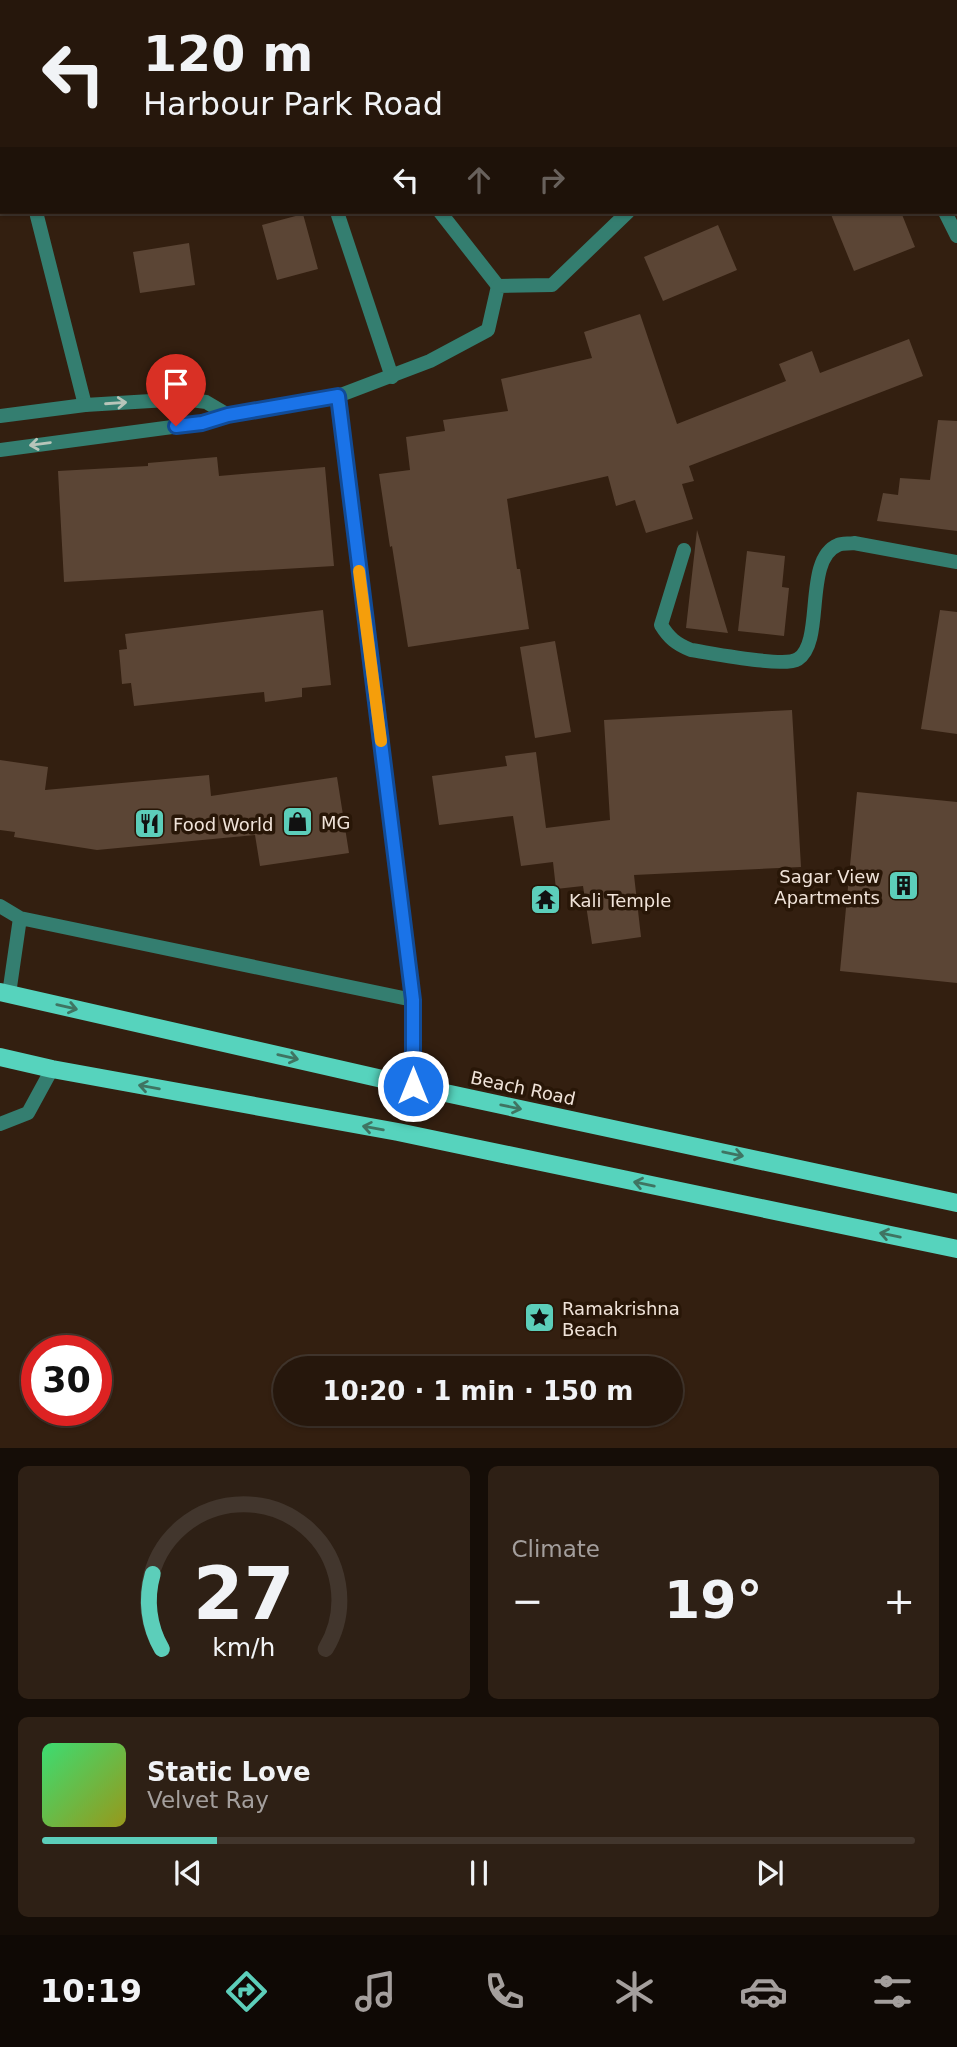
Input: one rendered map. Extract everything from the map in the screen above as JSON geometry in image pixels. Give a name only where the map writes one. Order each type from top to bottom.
[{"type":"main road","name":"Beach Road","points":[[4,993],[413,1086],[957,1203]]},
{"type":"main road","points":[[0,1057],[52,1069],[398,1132],[957,1249]]},
{"type":"street","points":[[37,214],[85,405]]},
{"type":"street","points":[[442,214],[498,286]]},
{"type":"street","points":[[498,286],[552,285],[626,214]]},
{"type":"street","points":[[946,214],[957,236]]},
{"type":"street","points":[[338,215],[392,377]]},
{"type":"street","points":[[0,450],[202,423],[228,415],[338,396],[430,361],[488,330],[498,286]]},
{"type":"street","points":[[338,396],[413,1000],[413,1086]]},
{"type":"street","points":[[0,416],[85,405],[184,399],[206,402],[228,415]]},
{"type":"street","points":[[684,550],[661,625],[668,636],[677,645],[691,650],[780,663],[798,660],[807,649],[820,567],[827,554],[837,545],[854,543],[957,562]]},
{"type":"street","points":[[0,906],[20,918],[413,1000]]},
{"type":"street","points":[[4,993],[20,918]]},
{"type":"street","points":[[0,1124],[28,1113],[52,1069]]},
{"type":"building","points":[[303,214],[318,269],[277,280],[262,225]]},
{"type":"building","points":[[831,214],[902,214],[915,247],[854,271]]},
{"type":"building","points":[[718,225],[737,270],[663,301],[644,257]]},
{"type":"building","points":[[189,243],[195,285],[140,293],[133,252]]},
{"type":"building","points":[[640,314],[677,424],[786,381],[779,364],[812,351],[820,373],[909,339],[923,376],[689,466],[694,481],[682,484],[693,519],[646,533],[635,500],[616,506],[608,476],[507,499],[529,629],[408,647],[379,474],[410,470],[406,437],[445,431],[443,420],[508,411],[501,379],[592,358],[584,332]]},
{"type":"building","points":[[938,420],[957,421],[957,531],[877,521],[883,493],[898,495],[900,478],[930,480]]},
{"type":"building","points":[[217,457],[219,476],[325,467],[334,566],[64,582],[58,471],[148,466],[148,463]]},
{"type":"building","points":[[697,530],[728,633],[686,628]]},
{"type":"building","points":[[747,551],[785,556],[782,587],[789,588],[784,636],[738,631]]},
{"type":"building","points":[[323,610],[331,685],[302,688],[302,697],[265,702],[264,692],[134,706],[131,683],[122,684],[119,650],[127,649],[125,634]]},
{"type":"building","points":[[940,610],[957,612],[957,734],[921,729]]},
{"type":"building","points":[[555,641],[571,732],[535,738],[520,647]]},
{"type":"building","points":[[792,710],[801,867],[634,875],[641,937],[592,944],[583,886],[556,889],[553,862],[521,866],[513,816],[439,825],[432,776],[507,766],[505,756],[536,752],[546,828],[610,820],[604,720]]},
{"type":"building","points":[[0,760],[48,767],[45,790],[209,775],[211,796],[337,777],[349,853],[260,866],[255,835],[97,850],[14,837],[15,832],[0,830]]},
{"type":"building","name":"Sagar View Apartments","points":[[857,792],[957,802],[957,983],[840,971]]},
{"type":"slow traffic","points":[[359,571],[381,741]]},
{"type":"place","name":"MG","points":[[298,822]]},
{"type":"place","name":"Food World","points":[[150,824]]},
{"type":"place","name":"Sagar View Apartments","points":[[903,886]]},
{"type":"place","name":"Kali Temple","points":[[546,900]]},
{"type":"place","name":"Ramakrishna Beach","points":[[539,1318]]},
{"type":"route","points":[[176,426],[338,396],[413,1000],[413,1086]]}]
